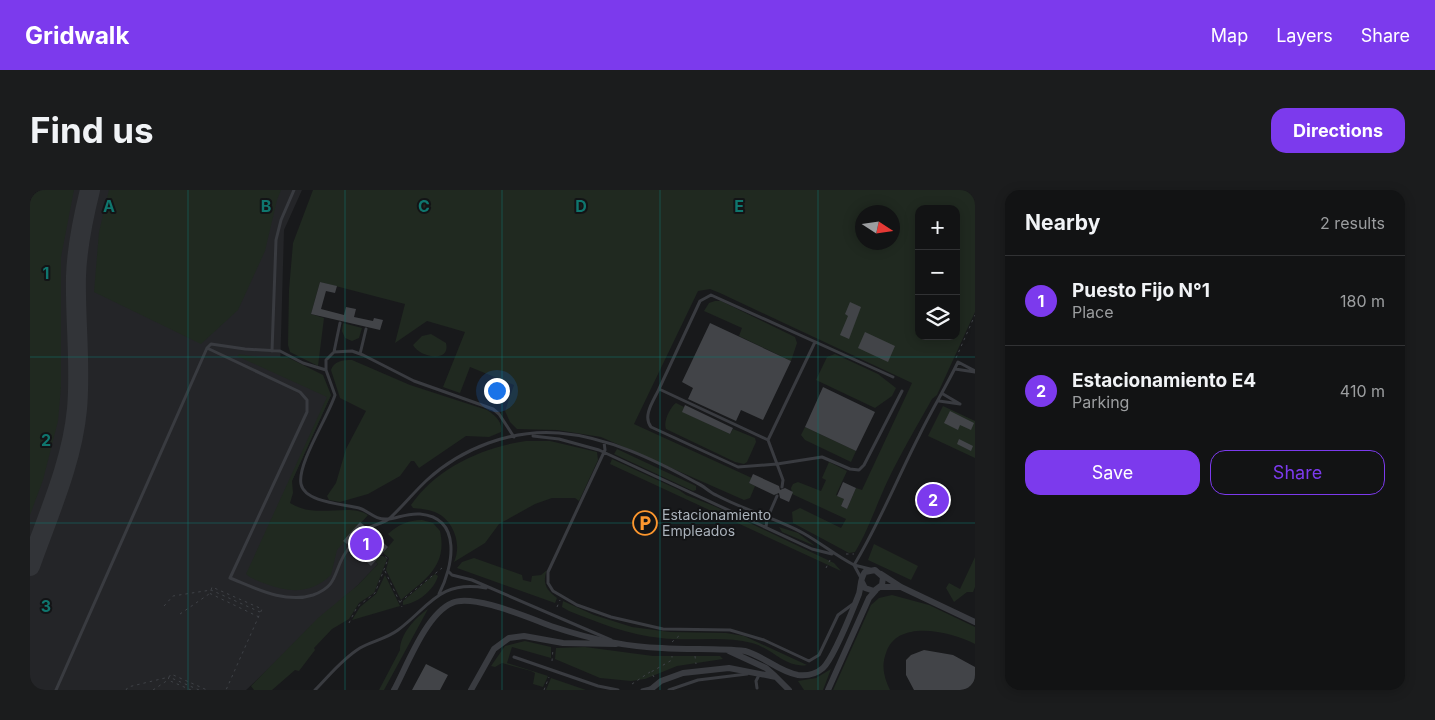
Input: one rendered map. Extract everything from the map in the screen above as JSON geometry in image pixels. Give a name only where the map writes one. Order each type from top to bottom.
[{"type":"street","points":[[394,690],[433,618],[443,608],[456,601],[480,603],[569,631],[635,645],[671,649],[725,649],[756,653],[792,674],[812,674],[823,668],[830,659],[856,600],[865,572],[871,569],[901,587],[975,622]]},
{"type":"street","points":[[828,690],[869,598],[883,581],[881,574]]},
{"type":"street","points":[[862,580],[868,590],[901,587]]},
{"type":"street","points":[[471,690],[494,649],[509,638],[524,636],[563,643],[635,645]]},
{"type":"street","points":[[725,649],[766,668],[789,690]]},
{"type":"street","points":[[653,687],[683,673],[710,669],[728,668],[776,677]]},
{"type":"lane","points":[[272,351],[276,240],[294,190]]},
{"type":"lane","points":[[893,378],[716,296],[707,295],[700,301],[647,414],[648,423],[738,467],[776,464],[822,457],[850,469],[858,470],[864,465],[902,391]]},
{"type":"lane","points":[[334,352],[340,323]]},
{"type":"lane","points":[[360,354],[366,329]]},
{"type":"lane","points":[[782,487],[783,480],[768,440],[815,342]]},
{"type":"lane","points":[[56,690],[207,348],[211,344],[218,343],[246,349],[283,352],[303,363],[326,370]]},
{"type":"lane","points":[[207,348],[304,394],[308,406],[230,578],[278,595],[302,597],[314,594],[334,582],[346,552],[367,529],[403,514],[419,514],[432,516],[443,523],[452,546],[448,570],[439,594]]},
{"type":"lane","points":[[388,520],[373,516],[358,508],[326,502],[306,493],[302,488],[303,466],[335,395],[326,370],[326,360],[334,352],[342,350],[360,354],[414,381],[493,409],[499,414],[514,437]]},
{"type":"lane","points":[[854,565],[868,541],[920,433],[943,394],[958,362],[975,372]]},
{"type":"lane","points":[[955,369],[975,372]]},
{"type":"lane","points":[[659,389],[768,440]]},
{"type":"lane","points":[[939,401],[960,404],[943,394]]},
{"type":"lane","points":[[388,520],[426,480],[444,465],[466,452],[489,443],[514,437],[560,433],[618,446],[698,483],[716,495],[767,519],[804,533],[833,554],[854,565],[871,569]]},
{"type":"lane","points":[[527,435],[559,439],[604,453],[812,549],[833,554]]},
{"type":"lane","points":[[602,441],[606,445],[604,453],[548,572],[549,587],[561,598],[627,622],[681,629],[721,629],[739,632],[764,640],[803,659],[812,660],[819,655],[838,614],[856,600]]},
{"type":"lane","points":[[712,502],[716,495]]},
{"type":"lane","points":[[766,527],[767,519],[777,496]]},
{"type":"lane","points":[[854,565],[862,580]]},
{"type":"lane","points":[[448,570],[452,576],[472,580],[486,588],[613,641]]},
{"type":"lane","points":[[315,690],[346,658],[361,647],[398,630],[439,594],[465,586],[486,588]]},
{"type":"lane","points":[[514,657],[598,686],[618,690]]},
{"type":"lane","points":[[669,690],[728,675],[758,674],[756,681],[758,688]]},
{"type":"lane","points":[[642,690],[653,687]]},
{"type":"path","points":[[349,623],[357,607],[375,593],[388,559],[382,554]]},
{"type":"path","points":[[400,602],[442,568]]},
{"type":"path","points":[[385,570],[402,607]]},
{"type":"path","points":[[164,606],[173,596],[211,590],[212,587],[262,609],[226,690]]},
{"type":"path","points":[[180,614],[211,590]]},
{"type":"path","points":[[209,593],[259,616]]},
{"type":"path","points":[[558,606],[561,598]]},
{"type":"path","points":[[632,684],[672,660],[672,641],[680,635],[681,629]]},
{"type":"path","points":[[552,661],[553,648]]},
{"type":"path","points":[[694,649],[696,664],[698,665]]},
{"type":"path","points":[[651,672],[653,687]]},
{"type":"path","points":[[126,690],[128,687],[169,677],[171,674],[207,690]]},
{"type":"path","points":[[153,690],[168,680],[169,677]]},
{"type":"path","points":[[169,677],[198,690]]},
{"type":"path","points":[[544,690],[549,677]]},
{"type":"path","points":[[168,680],[191,690]]},
{"type":"shaded area","points":[[30,190],[302,190],[284,230],[280,372],[331,395],[250,573],[346,523],[380,556],[375,561],[378,564],[358,585],[246,690],[30,690]]},
{"type":"shaded area","points":[[30,190],[74,190],[61,257],[61,387],[58,421],[43,480],[30,515]]},
{"type":"shaded area","points":[[109,190],[281,190],[265,251],[238,310],[201,344],[94,292],[99,232]]},
{"type":"shaded area","points":[[313,190],[975,190],[975,312],[937,395],[932,399],[893,469],[860,544],[855,552],[849,553],[793,523],[792,512],[800,508],[841,528],[846,519],[792,494],[791,488],[793,484],[798,482],[821,491],[826,480],[822,478],[829,462],[847,471],[836,495],[844,499],[841,506],[847,509],[856,488],[862,490],[912,383],[720,293],[710,289],[698,291],[634,424],[752,478],[749,483],[755,486],[750,498],[744,500],[601,437],[557,430],[517,429],[510,422],[505,411],[514,385],[470,367],[460,393],[443,387],[465,332],[427,321],[395,343],[405,304],[320,282],[311,314],[324,318],[318,366],[290,352],[288,345],[289,290],[293,243]]},
{"type":"shaded area","points":[[721,301],[795,337],[797,343],[791,361],[739,336],[742,328],[704,311],[709,303]]},
{"type":"shaded area","points":[[343,323],[362,328],[359,338],[352,341],[345,338],[342,331]]},
{"type":"shaded area","points":[[431,334],[446,343],[444,354],[439,356],[427,355],[421,353],[413,345],[422,336]]},
{"type":"shaded area","points":[[239,354],[257,357],[287,357],[323,375],[331,395],[292,481],[293,493],[290,503],[310,510],[351,510],[360,511],[368,515],[337,550],[331,575],[316,586],[308,589],[283,589],[258,581],[246,574],[327,397],[237,356]]},
{"type":"shaded area","points":[[835,354],[878,374],[896,388],[892,396],[875,408],[816,380],[827,357]]},
{"type":"shaded area","points":[[352,360],[410,385],[487,410],[500,422],[501,432],[489,437],[466,436],[419,468],[414,461],[411,461],[400,476],[368,494],[340,502],[329,500],[327,496],[336,483],[346,449],[366,411],[340,398],[331,370],[339,362]]},
{"type":"shaded area","points":[[676,403],[684,407],[683,412],[730,434],[733,429],[755,438],[756,442],[747,462],[744,464],[735,462],[666,429],[665,423],[668,415]]},
{"type":"shaded area","points":[[943,406],[975,421],[975,458],[928,436]]},
{"type":"shaded area","points":[[805,427],[856,451],[851,462],[805,440],[801,435]]},
{"type":"shaded area","points":[[526,441],[550,441],[597,452],[598,460],[579,501],[575,498],[552,498],[535,504],[499,524],[485,543],[454,562],[457,541],[448,522],[437,513],[413,508],[411,505],[433,480],[462,461],[493,448]]},
{"type":"shaded area","points":[[617,449],[696,486],[696,490],[693,491],[614,454]]},
{"type":"shaded area","points":[[612,459],[834,563],[841,571],[610,464]]},
{"type":"shaded area","points":[[422,520],[433,523],[440,531],[441,554],[432,572],[426,579],[401,600],[386,570],[389,558],[383,553],[394,540],[388,534],[408,522]]},
{"type":"shaded area","points":[[779,527],[798,533],[815,546],[782,532]]},
{"type":"shaded area","points":[[874,544],[918,566],[911,580],[868,560]]},
{"type":"shaded area","points":[[380,556],[387,559],[374,593],[359,603],[349,619],[332,629],[314,648],[315,650],[299,671],[295,670],[272,690],[254,690],[251,686],[318,618],[358,585],[378,564],[375,561]]},
{"type":"shaded area","points":[[975,557],[975,587],[973,592],[967,592],[954,602],[946,588],[949,583],[960,589]]},
{"type":"shaded area","points":[[474,558],[522,575],[523,580],[531,582],[532,576],[541,575],[547,570],[545,582],[550,592],[557,598],[555,603],[457,568],[462,562]]},
{"type":"shaded area","points":[[435,574],[438,576],[436,581],[425,595],[414,602],[403,605],[403,601]]},
{"type":"shaded area","points":[[385,575],[400,606],[352,620],[360,607],[376,594]]},
{"type":"shaded area","points":[[892,595],[929,605],[975,627],[975,644],[940,632],[913,632],[901,635],[892,642],[884,658],[884,672],[890,690],[833,690],[871,605],[879,598]]},
{"type":"shaded area","points":[[563,601],[594,615],[632,627],[670,632],[726,633],[744,636],[807,665],[792,664],[752,643],[729,639],[672,639],[626,631],[569,611],[562,607]]},
{"type":"shaded area","points":[[428,609],[384,690],[379,690],[400,650],[406,632],[414,621]]},
{"type":"shaded area","points":[[525,641],[551,647],[551,658],[512,647],[507,663],[548,676],[543,687],[533,684],[535,673],[531,671],[502,663],[495,667],[491,666],[505,646]]},
{"type":"shaded area","points":[[585,647],[653,656],[720,656],[723,659],[677,666],[645,679],[631,681],[600,678],[555,659],[556,648]]},
{"type":"shaded area","points":[[831,669],[823,690],[804,690],[798,681],[816,678]]},
{"type":"shaded area","points":[[551,678],[586,690],[546,690]]},
{"type":"building","points":[[320,282],[337,286],[335,293],[326,291],[321,309],[344,315],[346,307],[356,309],[354,317],[373,321],[374,318],[383,320],[380,330],[311,314]]},
{"type":"building","points":[[850,302],[861,307],[849,339],[840,335],[848,316],[845,314]]},
{"type":"building","points":[[710,323],[791,361],[763,420],[741,410],[736,421],[688,399],[693,388],[682,382]]},
{"type":"building","points":[[865,332],[895,346],[888,362],[858,348]]},
{"type":"building","points":[[823,387],[875,412],[856,451],[805,427]]},
{"type":"building","points":[[685,405],[733,428],[730,434],[682,412]]},
{"type":"building","points":[[950,411],[974,423],[971,430],[960,425],[958,430],[944,423]]},
{"type":"building","points":[[959,439],[973,446],[971,451],[957,444]]},
{"type":"building","points":[[753,474],[779,486],[780,490],[785,488],[793,492],[789,502],[780,498],[779,493],[774,495],[749,483]]},
{"type":"building","points":[[843,482],[856,488],[847,509],[841,506],[844,499],[837,496]]},
{"type":"building","points":[[360,522],[365,526],[347,544],[343,541]]},
{"type":"building","points":[[371,531],[388,547],[371,566],[353,549]]},
{"type":"building","points":[[924,650],[953,655],[975,667],[975,690],[914,690],[906,675],[906,660],[911,655]]},
{"type":"building","points":[[426,664],[448,675],[440,690],[412,690]]},
{"type":"taxiway","points":[[30,566],[65,469],[74,429],[78,376],[77,265],[81,233],[90,190]]},
{"type":"place","name":"Estacionamiento E4","points":[[933,500]]},
{"type":"place","name":"Estacionamiento Empleados","points":[[645,523]]},
{"type":"place","name":"Puesto Fijo N°1","points":[[366,544]]}]
